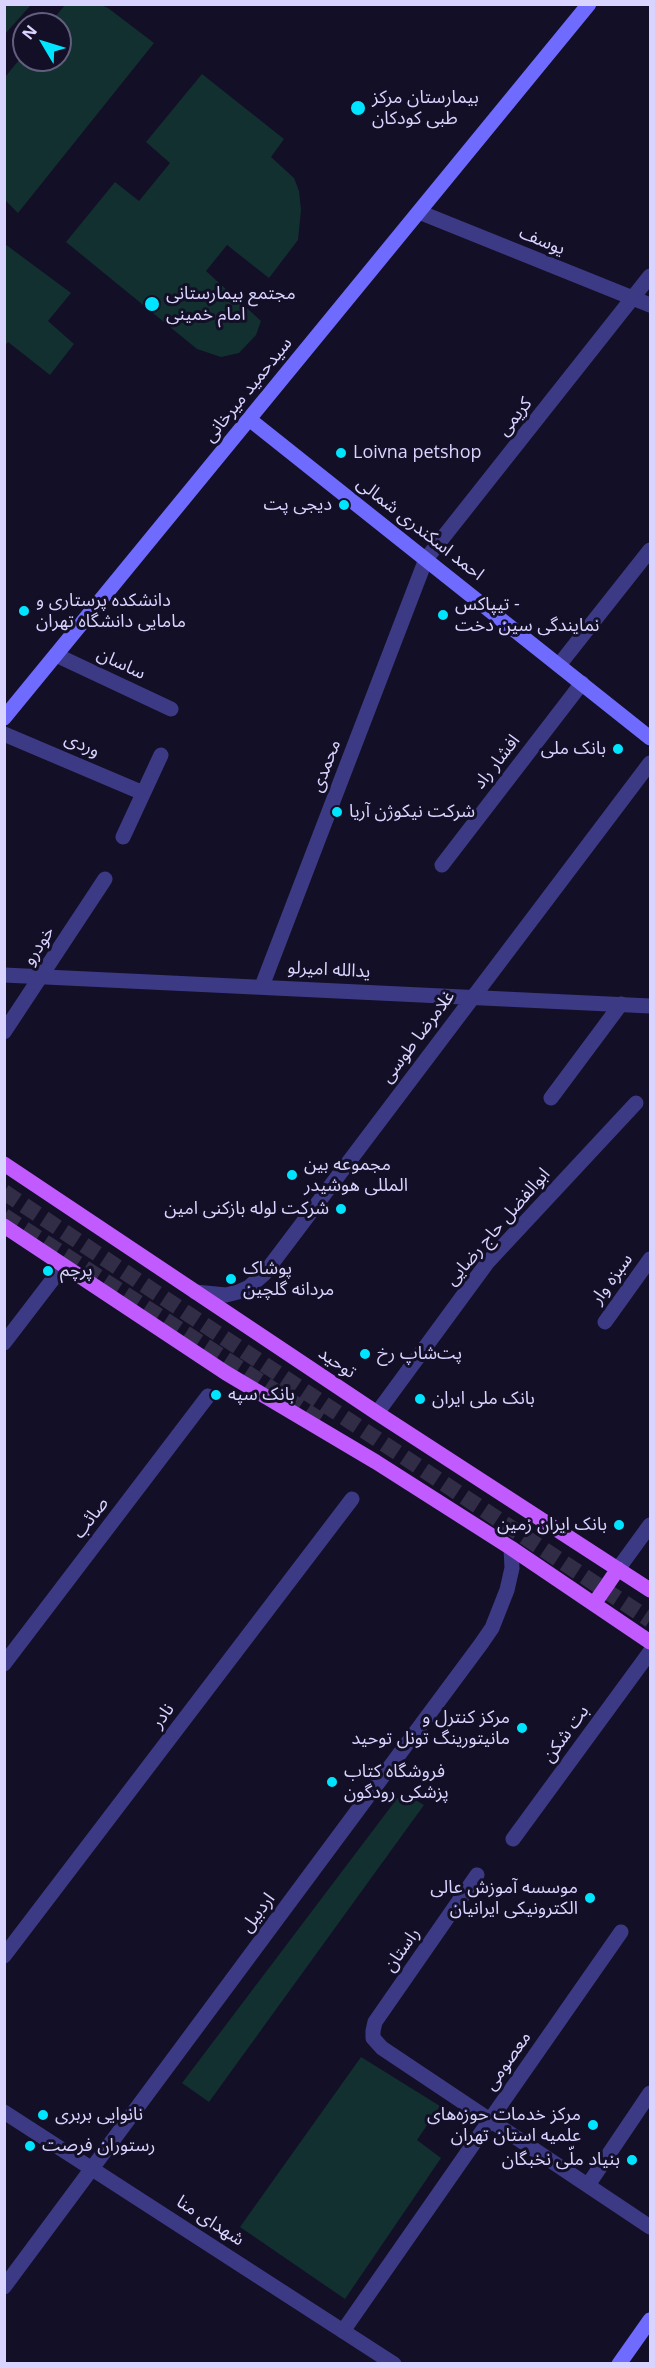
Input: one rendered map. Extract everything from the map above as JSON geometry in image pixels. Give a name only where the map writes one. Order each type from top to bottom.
[{"type":"main road","name":"سیدحمید میرخانی","points":[[4,718],[589,4]]},
{"type":"main road","name":"احمد اسکندری شمالی","points":[[249,419],[651,738]]},
{"type":"main road","name":"توحید","points":[[4,1164],[377,1413],[651,1590]]},
{"type":"main road","points":[[4,1226],[226,1373],[376,1462],[511,1548],[651,1642]]},
{"type":"main road","points":[[594,1604],[618,1569]]},
{"type":"main road","points":[[619,2364],[651,2320]]},
{"type":"street","name":"یوسف","points":[[419,212],[651,305]]},
{"type":"street","name":"کریمی","points":[[426,559],[651,276]]},
{"type":"street","points":[[559,665],[651,550]]},
{"type":"street","name":"محمدی","points":[[262,986],[426,559]]},
{"type":"street","name":"ساسان","points":[[56,655],[171,709]]},
{"type":"street","name":"افشار راد","points":[[442,865],[582,683]]},
{"type":"street","name":"وردی","points":[[4,734],[143,793]]},
{"type":"street","points":[[123,837],[161,755]]},
{"type":"street","name":"غلامرضا طوسی","points":[[195,1292],[226,1295],[238,1292],[249,1287],[264,1274],[651,764]]},
{"type":"street","name":"خودرو","points":[[4,1032],[43,977],[105,879]]},
{"type":"street","name":"یدالله امیرلو","points":[[4,975],[651,1006]]},
{"type":"street","points":[[551,1098],[621,1004]]},
{"type":"street","name":"ابوالفضل حاج رضایی","points":[[377,1413],[488,1263],[636,1103]]},
{"type":"street","name":"سبزه‌ وار","points":[[605,1322],[651,1259]]},
{"type":"street","points":[[4,1343],[63,1266]]},
{"type":"street","name":"صائب","points":[[4,1665],[208,1396]]},
{"type":"street","name":"نادر","points":[[4,1956],[352,1499]]},
{"type":"street","points":[[618,1569],[651,1525]]},
{"type":"street","name":"اردبیل","points":[[4,2287],[492,1628],[507,1590],[512,1568],[511,1548]]},
{"type":"street","name":"بت شکن","points":[[513,1839],[651,1652]]},
{"type":"street","name":"راستان","points":[[477,1875],[375,2022],[373,2031],[374,2038],[382,2048],[490,2120]]},
{"type":"street","name":"معصومی","points":[[343,2331],[621,1932]]},
{"type":"street","points":[[588,2185],[651,2093]]},
{"type":"street","name":"شهدای منا","points":[[4,2112],[394,2364]]},
{"type":"street","points":[[490,2120],[651,2227]]},
{"type":"green space","points":[[4,5],[31,5],[25,12],[12,12],[12,26],[5,34]]},
{"type":"green space","points":[[65,5],[101,5],[154,43],[18,213],[5,200],[5,77],[12,69],[12,72],[72,72],[72,12],[59,12]]},
{"type":"green space","points":[[202,74],[284,139],[271,157],[294,178],[299,191],[301,210],[298,240],[269,278],[227,245],[206,271],[261,321],[256,335],[239,353],[221,357],[197,349],[66,242],[115,182],[139,201],[170,163],[146,142]]},
{"type":"green space","points":[[5,244],[71,293],[48,321],[74,344],[50,375],[8,342],[5,346]]},
{"type":"green space","points":[[402,1792],[424,1805],[209,2102],[182,2083]]},
{"type":"green space","points":[[361,2057],[440,2106],[417,2140],[441,2158],[345,2299],[240,2227]]},
{"type":"tunnel","points":[[4,1192],[650,1620]]},
{"type":"tunnel","points":[[4,1216],[326,1424]]},
{"type":"place","name":"بیمارستان مرکز طبی کودکان","points":[[358,108]]},
{"type":"place","name":"مجتمع بیمارستانی امام خمینی","points":[[152,304]]},
{"type":"place","name":"Loivna petshop","points":[[341,453]]},
{"type":"place","name":"دیجی پت","points":[[344,505]]},
{"type":"place","name":"دانشکده پرستاری و مامایی دانشگاه تهران","points":[[24,611]]},
{"type":"place","name":"تیپاکس - نمایندگی سین دخت","points":[[443,615]]},
{"type":"place","name":"بانک ملی","points":[[618,749]]},
{"type":"place","name":"شرکت نیکوژن آریا","points":[[337,812]]},
{"type":"place","name":"مجموعه بین المللی هوشیدر","points":[[292,1175]]},
{"type":"place","name":"شرکت لوله بازکنی امین","points":[[341,1209]]},
{"type":"place","name":"پرچم","points":[[48,1271]]},
{"type":"place","name":"پوشاک مردانه گلچین","points":[[231,1279]]},
{"type":"place","name":"پت‌شاپ رخ","points":[[365,1354]]},
{"type":"place","name":"بانک سپه","points":[[216,1395]]},
{"type":"place","name":"بانک ملی ایران","points":[[420,1399]]},
{"type":"place","name":"بانک ایران زمین","points":[[619,1525]]},
{"type":"place","name":"مرکز کنترل و مانیتورینگ تونل توحید","points":[[522,1728]]},
{"type":"place","name":"فروشگاه کتاب پزشکی رودگون","points":[[332,1782]]},
{"type":"place","name":"موسسه آموزش عالی الکترونیکی ایرانیان","points":[[590,1898]]},
{"type":"place","name":"نانوایی بربری","points":[[43,2115]]},
{"type":"place","name":"مرکز خدمات حوزه‌های علمیه استان تهران","points":[[593,2125]]},
{"type":"place","name":"رستوران فرصت","points":[[30,2146]]},
{"type":"place","name":"بنیاد ملّی نخبگان","points":[[632,2160]]}]
